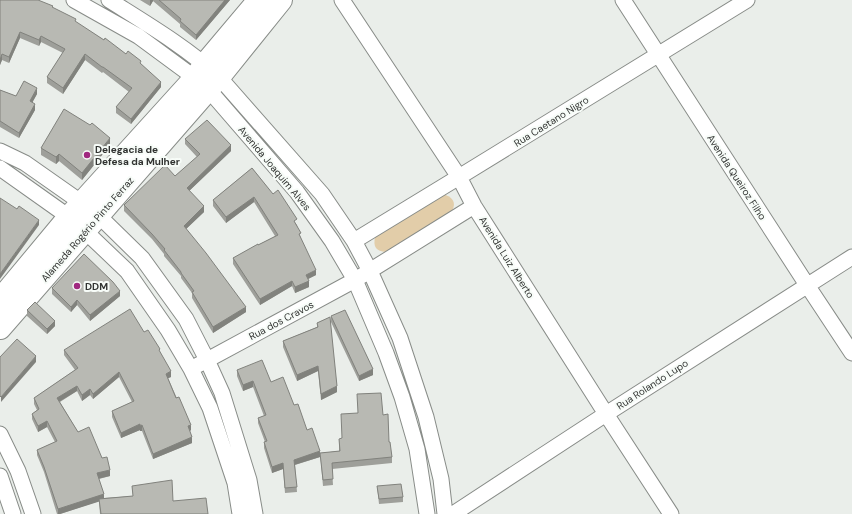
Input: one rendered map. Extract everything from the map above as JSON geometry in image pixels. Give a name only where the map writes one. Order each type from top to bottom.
[{"type":"street","name":"Avenida Joaquim Alves","points":[[74,0],[207,77],[297,192],[332,241],[355,280],[386,353],[402,396],[417,449],[427,514]]},
{"type":"street","name":"Avenida Joaquim Alves","points":[[109,0],[158,31],[207,77],[322,194],[354,241],[370,271],[400,338],[426,417],[441,479],[445,514]]},
{"type":"street","name":"Alameda Rogério Pinto Ferraz","points":[[207,77],[259,0]]},
{"type":"street","name":"Alameda Rogério Pinto Ferraz","points":[[0,300],[84,217],[207,77],[281,0]]},
{"type":"street","name":"Avenida Luiz Alberto","points":[[342,0],[459,177],[474,206],[671,514]]},
{"type":"street","name":"Avenida Queiroz Filho","points":[[624,0],[852,353]]},
{"type":"street","name":"Rua Caetano Nigro","points":[[354,241],[747,0]]},
{"type":"street","points":[[0,151],[25,163],[84,217],[127,271],[168,330],[191,368],[210,408],[235,483],[240,514]]},
{"type":"street","points":[[0,168],[84,217],[142,258],[186,319],[222,393],[249,480],[255,514]]},
{"type":"street","points":[[370,271],[474,206]]},
{"type":"street","name":"Alameda Rogério Pinto Ferraz","points":[[0,328],[84,217]]},
{"type":"street","name":"Rua Rolando Lupo","points":[[453,514],[606,414],[852,257]]},
{"type":"street","name":"Rua dos Cravos","points":[[191,368],[370,271]]},
{"type":"street","points":[[0,434],[18,471],[32,514]]},
{"type":"street","points":[[0,476],[13,514]]},
{"type":"shaded area","points":[[442,194],[453,200],[454,205],[452,211],[386,252],[380,251],[376,248],[374,243],[375,237]]},
{"type":"building","points":[[0,0],[38,0],[53,6],[52,7],[76,19],[75,21],[104,40],[105,38],[126,54],[128,51],[141,61],[140,63],[161,82],[131,119],[116,107],[132,88],[85,54],[63,88],[47,77],[65,49],[41,36],[39,40],[20,32],[9,57],[2,54],[0,60]]},
{"type":"building","points":[[159,0],[225,0],[196,35],[180,21],[181,19]]},
{"type":"building","points":[[24,81],[37,88],[30,101],[35,104],[19,133],[0,121],[0,90],[16,96]]},
{"type":"building","points":[[64,109],[90,125],[92,123],[110,138],[82,173],[59,154],[56,157],[41,148]]},
{"type":"building","points":[[207,120],[231,145],[187,188],[204,206],[184,226],[246,307],[213,327],[192,292],[194,291],[164,250],[165,249],[124,205],[165,165],[175,176],[200,154],[185,139]]},
{"type":"building","points":[[252,168],[273,194],[278,190],[297,219],[294,221],[301,233],[299,234],[316,270],[306,275],[309,281],[295,287],[292,281],[260,299],[233,258],[278,235],[254,197],[226,217],[213,200]]},
{"type":"building","points":[[0,198],[17,209],[19,206],[39,220],[0,274]]},
{"type":"building","points":[[84,254],[113,282],[120,291],[90,315],[77,300],[71,307],[52,288]]},
{"type":"building","points":[[35,302],[55,321],[47,329],[27,310]]},
{"type":"building","points":[[130,309],[144,332],[148,330],[171,371],[166,374],[176,398],[179,397],[191,425],[188,426],[192,437],[153,454],[142,425],[140,426],[140,424],[121,433],[112,411],[134,401],[119,372],[93,394],[90,389],[82,395],[77,386],[57,398],[78,432],[89,427],[102,458],[107,457],[110,470],[97,473],[104,494],[58,509],[37,450],[57,441],[47,421],[38,426],[32,414],[39,409],[34,398],[78,368],[64,350]]},
{"type":"building","points":[[345,310],[373,369],[359,376],[331,316]]},
{"type":"building","points":[[330,317],[337,386],[321,394],[318,366],[297,375],[283,341],[318,327],[317,323]]},
{"type":"building","points":[[17,339],[36,356],[1,397],[0,357]]},
{"type":"building","points":[[262,360],[271,382],[283,377],[294,405],[298,404],[307,430],[312,428],[320,451],[294,460],[297,487],[285,488],[283,463],[272,467],[264,442],[267,441],[258,418],[266,415],[253,381],[243,385],[237,370]]},
{"type":"building","points":[[381,393],[383,415],[388,414],[389,442],[392,457],[332,463],[333,479],[323,480],[320,453],[340,451],[339,439],[342,438],[341,414],[358,413],[357,394]]},
{"type":"building","points":[[172,480],[173,501],[206,498],[208,514],[101,514],[99,499],[133,496],[132,486]]},
{"type":"building","points":[[401,484],[403,497],[379,499],[377,486]]},
{"type":"place","name":"Delegacia de Defesa da Mulher","points":[[87,155]]},
{"type":"place","name":"DDM","points":[[77,286]]}]
